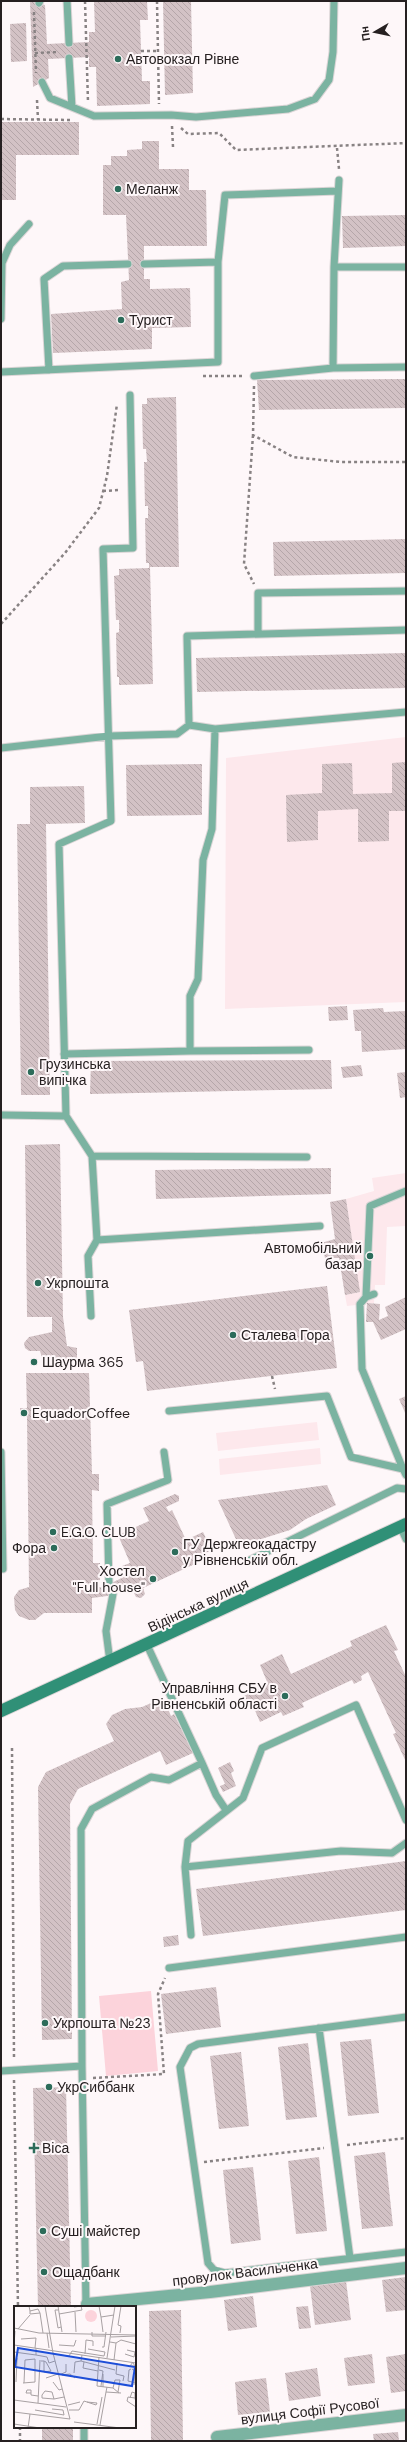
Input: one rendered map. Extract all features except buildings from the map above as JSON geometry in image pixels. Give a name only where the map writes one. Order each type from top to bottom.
[{"type":"main road","name":"Відінська вулиця","points":[[1,1711],[148,1645],[403,1525]]},
{"type":"street","name":"провулок Васильченка","points":[[86,2305],[210,2292],[406,2268]]},
{"type":"street","name":"вулиця Софії Русової","points":[[217,2437],[406,2415]]},
{"type":"lane","points":[[67,1],[69,43]]},
{"type":"lane","points":[[39,80],[50,98],[94,116],[196,117],[288,109],[315,99],[329,80],[333,52],[334,1]]},
{"type":"lane","points":[[70,58],[72,107]]},
{"type":"lane","points":[[333,368],[334,267],[331,258],[339,180]]},
{"type":"lane","points":[[1,372],[218,362],[218,262],[225,195],[338,191]]},
{"type":"lane","points":[[1,319],[2,263],[10,245],[29,224]]},
{"type":"lane","points":[[144,264],[218,262]]},
{"type":"lane","points":[[49,370],[44,279],[63,266],[128,264]]},
{"type":"lane","points":[[334,267],[406,267]]},
{"type":"lane","points":[[254,376],[333,368],[406,367]]},
{"type":"lane","points":[[90,1316],[88,1256],[97,1240],[92,1156],[66,1116],[59,844],[111,821],[102,549],[133,548],[130,395]]},
{"type":"lane","points":[[258,633],[258,593],[406,591]]},
{"type":"lane","points":[[189,725],[187,636],[406,630]]},
{"type":"lane","points":[[1,748],[109,736],[177,734],[189,725],[215,729],[406,712]]},
{"type":"lane","points":[[190,1050],[190,996],[198,979],[204,860],[212,829],[215,729]]},
{"type":"lane","points":[[64,1054],[190,1050],[309,1050]]},
{"type":"lane","points":[[1,1115],[66,1116]]},
{"type":"lane","points":[[92,1156],[307,1157]]},
{"type":"lane","points":[[366,1297],[370,1206],[406,1192]]},
{"type":"lane","points":[[97,1240],[320,1226]]},
{"type":"lane","points":[[374,1294],[366,1297],[360,1304],[362,1369],[405,1472]]},
{"type":"lane","points":[[169,1411],[327,1396],[351,1457],[405,1472]]},
{"type":"lane","points":[[1,1452],[3,1569]]},
{"type":"lane","points":[[109,1584],[107,1504],[168,1480],[164,1452]]},
{"type":"lane","points":[[246,1562],[397,1488],[406,1489]]},
{"type":"lane","points":[[403,1525],[406,1539]]},
{"type":"lane","points":[[110,1662],[106,1631],[113,1594]]},
{"type":"lane","points":[[148,1645],[216,1795],[226,1810]]},
{"type":"lane","points":[[191,1935],[185,1867],[188,1841],[243,1798],[262,1748],[356,1706],[406,1820]]},
{"type":"lane","points":[[86,2305],[82,2078],[81,1829],[92,1809],[151,1777],[169,1780],[202,1763]]},
{"type":"lane","points":[[185,1867],[341,1851],[392,1853],[406,1842]]},
{"type":"lane","points":[[169,1968],[406,1937]]},
{"type":"lane","points":[[406,2017],[198,2044],[190,2048],[180,2068],[208,2263],[214,2270],[225,2273],[406,2252]]},
{"type":"lane","points":[[319,2028],[350,2258]]},
{"type":"lane","points":[[1,2071],[82,2066]]},
{"type":"lane","points":[[84,2428],[84,2441]]},
{"type":"path","points":[[85,1],[88,105]]},
{"type":"path","points":[[157,1],[159,111]]},
{"type":"path","points":[[37,3],[39,80]]},
{"type":"path","points":[[141,51],[158,50]]},
{"type":"path","points":[[172,117],[173,147]]},
{"type":"path","points":[[172,117],[188,134],[219,133],[236,150],[337,148],[406,143]]},
{"type":"path","points":[[337,148],[339,180]]},
{"type":"path","points":[[197,376],[232,377]]},
{"type":"path","points":[[254,376],[253,435],[244,564],[258,593]]},
{"type":"path","points":[[1,624],[65,553],[99,508],[118,396],[130,395]]},
{"type":"path","points":[[253,435],[292,457],[341,462],[406,462]]},
{"type":"path","points":[[103,491],[132,489]]},
{"type":"path","points":[[12,1748],[14,2070],[18,2306]]},
{"type":"path","points":[[82,2078],[164,2074],[158,1994],[169,1968]]},
{"type":"path","points":[[193,2163],[406,2138]]},
{"type":"path","points":[[20,2428],[20,2441]]},
{"type":"shaded area","points":[[406,737],[406,1002],[225,1009],[226,758]]},
{"type":"shaded area","name":"Автомобільний базар","points":[[406,1173],[406,1226],[387,1227],[385,1285],[375,1285],[374,1303],[347,1306],[345,1295],[359,1292],[346,1199],[374,1191],[372,1178]]},
{"type":"shaded area","points":[[317,1422],[319,1440],[218,1451],[216,1433]]},
{"type":"shaded area","points":[[320,1448],[321,1464],[220,1475],[219,1459]]},
{"type":"shaded area","points":[[151,1991],[158,2071],[106,2076],[99,1996]]},
{"type":"place","name":"Автовокзал Рівне","points":[[118,59]]},
{"type":"place","name":"Меланж","points":[[118,189]]},
{"type":"place","name":"Турист","points":[[121,320]]},
{"type":"place","name":"Грузинська випічка","points":[[31,1072]]},
{"type":"place","name":"Автомобільний базар","points":[[370,1256]]},
{"type":"place","name":"Укрпошта","points":[[38,1283]]},
{"type":"place","name":"Сталева Гора","points":[[233,1335]]},
{"type":"place","name":"Шаурма 365","points":[[34,1362]]},
{"type":"place","name":"EquadorCoffee","points":[[24,1413]]},
{"type":"place","name":"E.G.O. CLUB","points":[[53,1532]]},
{"type":"place","name":"Фора","points":[[54,1548]]},
{"type":"place","name":"ГУ Держгеокадастру у Рівненській обл.","points":[[175,1552]]},
{"type":"place","name":"Хостел \"Full house\"","points":[[153,1579]]},
{"type":"place","name":"Управління СБУ в Рівненській області","points":[[285,1696]]},
{"type":"place","name":"Укрпошта №23","points":[[45,2023]]},
{"type":"place","name":"УкрСиббанк","points":[[49,2087]]},
{"type":"place","name":"Віса","points":[[34,2148]]},
{"type":"place","name":"Суші майстер","points":[[43,2231]]},
{"type":"place","name":"Ощадбанк","points":[[44,2272]]}]
